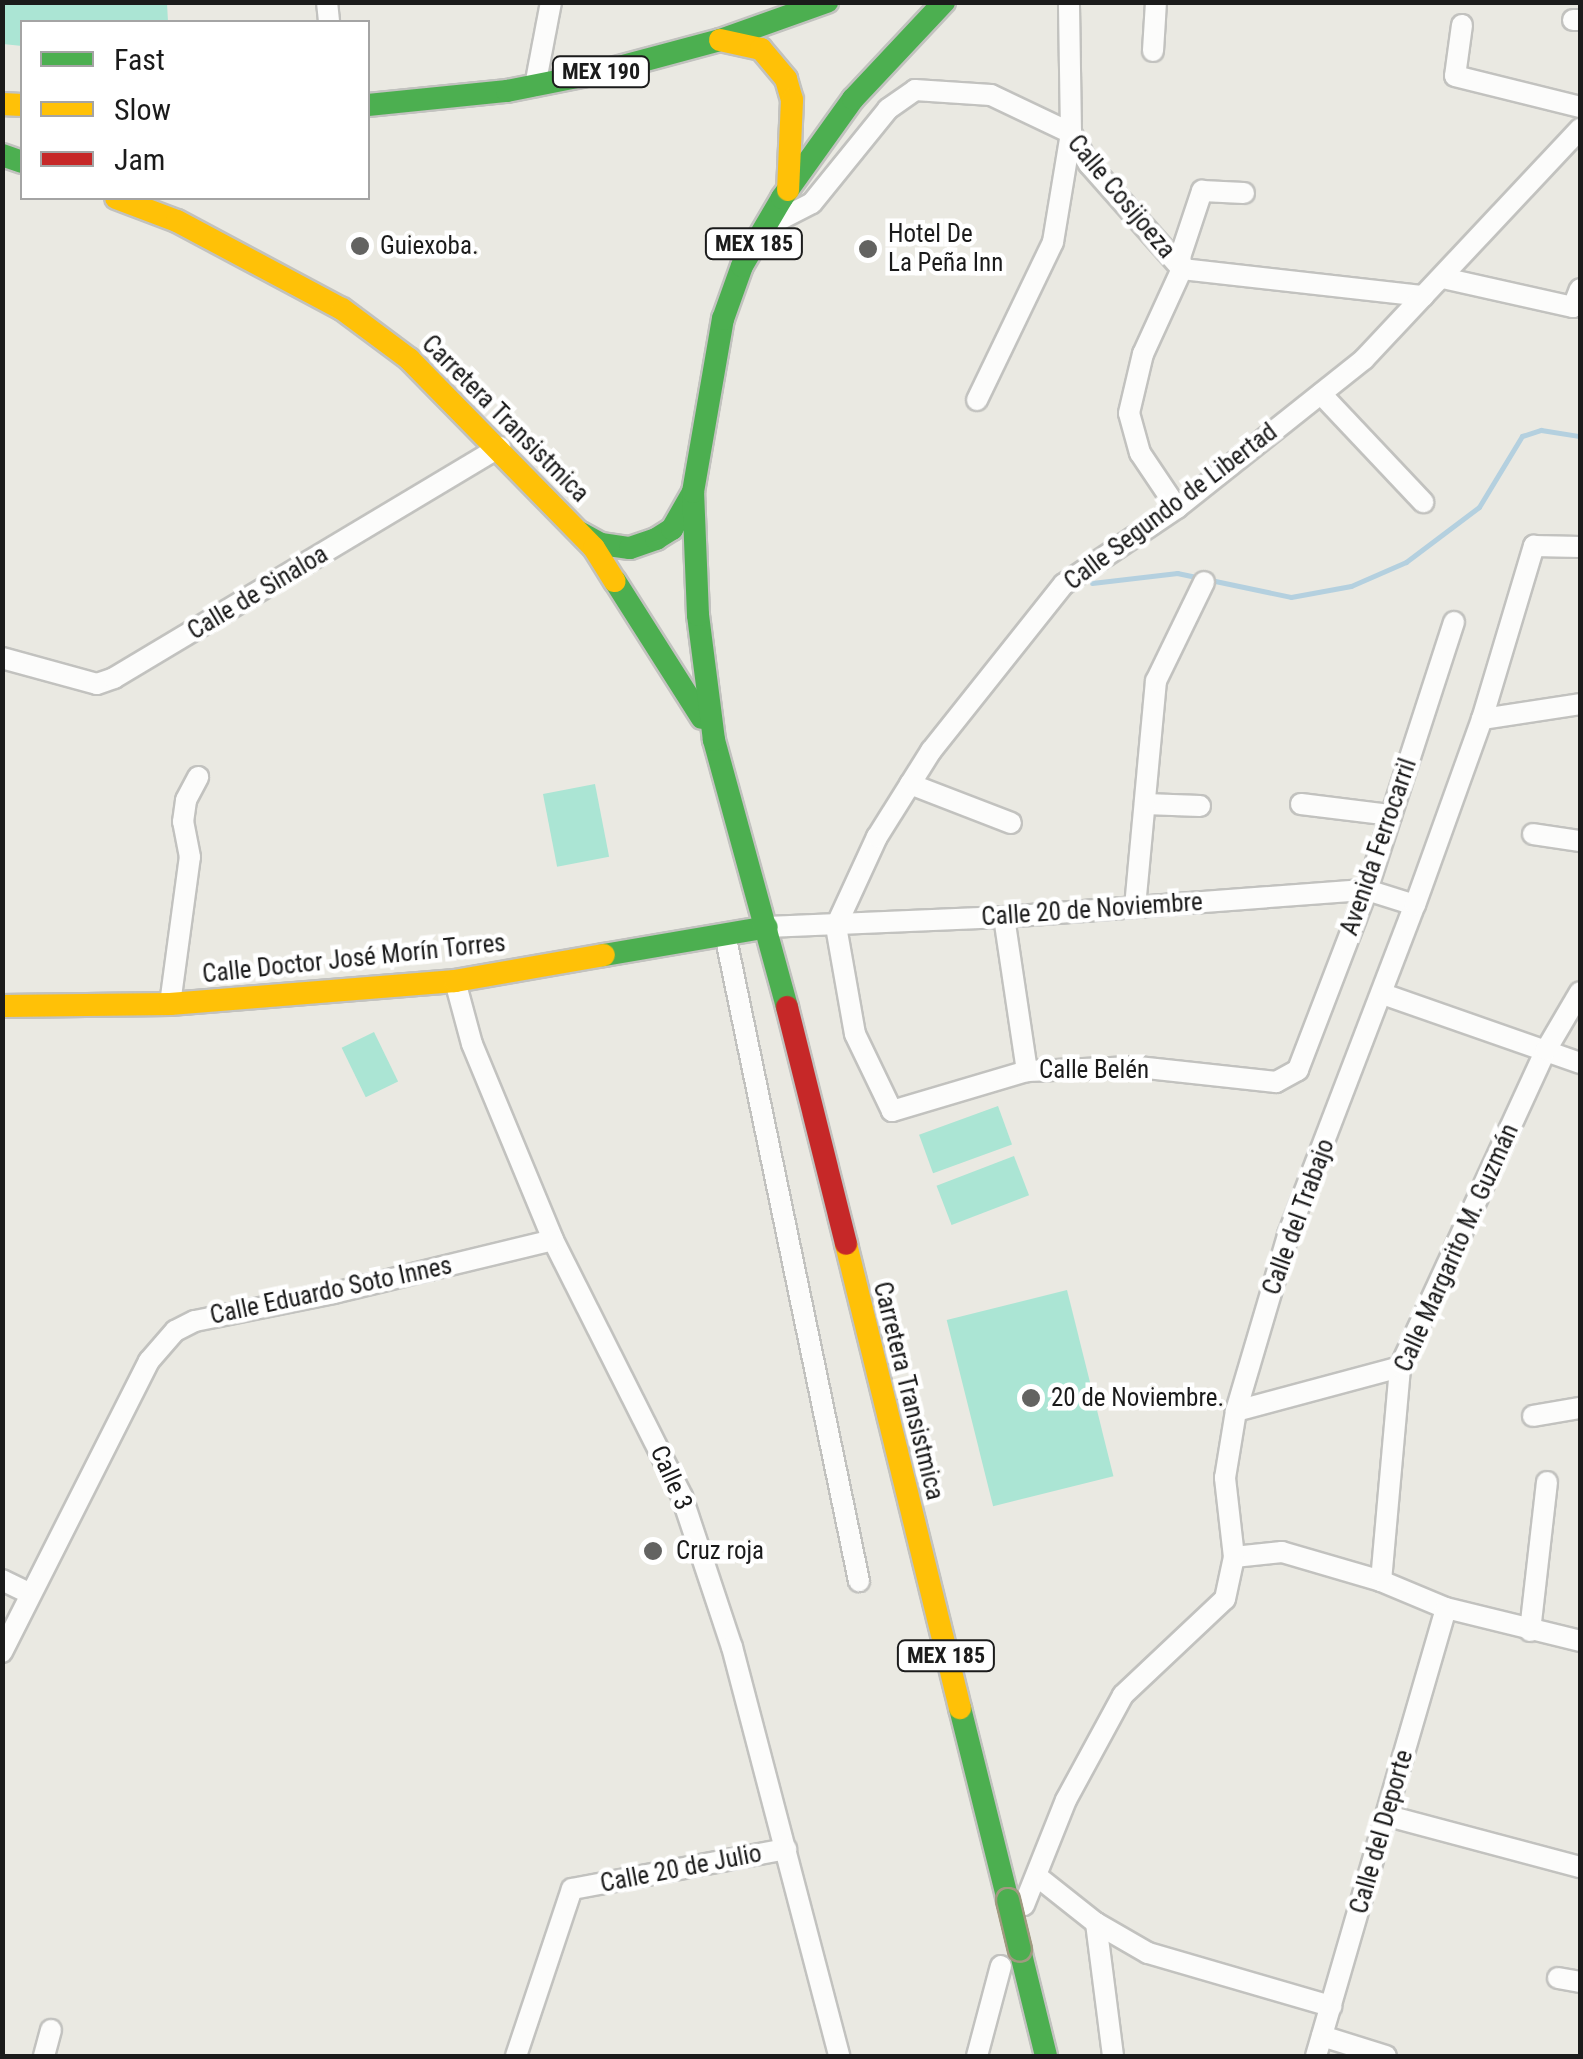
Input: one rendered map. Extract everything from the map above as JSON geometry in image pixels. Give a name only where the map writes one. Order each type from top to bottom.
[{"type":"main road","name":"MEX 190","points":[[370,106],[536,86],[720,40],[827,2]]},
{"type":"main road","name":"Carretera Transistmica","points":[[944,2],[912,30],[853,99],[788,190],[762,229],[723,319],[693,492],[698,615],[714,740],[767,928],[1016,1902],[1020,1950],[1046,2056]]},
{"type":"main road","points":[[720,40],[761,49],[786,79],[792,100],[788,190]]},
{"type":"main road","name":"Carretera Transistmica","points":[[121,200],[177,221],[342,309],[409,360],[500,446],[578,531],[680,677],[714,740]]},
{"type":"main road","points":[[165,200],[177,221]]},
{"type":"main road","points":[[578,531],[602,544],[630,548],[656,539],[672,528],[693,492]]},
{"type":"main road","name":"Calle Doctor José Morín Torres","points":[[2,1006],[170,1004],[455,981],[767,928]]},
{"type":"street","points":[[536,86],[550,2]]},
{"type":"street","points":[[977,400],[1053,242],[1070,133],[1069,2]]},
{"type":"street","points":[[1153,51],[1156,2]]},
{"type":"street","points":[[1462,25],[1454,76],[1580,107]]},
{"type":"street","name":"Calle Cosijoeza","points":[[762,229],[812,203],[888,109],[916,90],[990,95],[1070,133],[1090,164],[1182,269],[1423,296]]},
{"type":"street","name":"Calle Segundo de Libertad","points":[[836,926],[877,837],[910,784],[999,662],[1064,584],[1177,508],[1364,359],[1580,129]]},
{"type":"street","points":[[1177,508],[1140,453],[1128,413],[1143,354],[1182,269],[1180,258],[1202,191],[1244,193]]},
{"type":"street","points":[[1443,278],[1577,298]]},
{"type":"street","points":[[1322,394],[1423,502]]},
{"type":"street","name":"Calle de Sinaloa","points":[[2,658],[97,684],[114,678],[500,446]]},
{"type":"street","name":"Calle del Trabajo","points":[[1234,1557],[1225,1478],[1236,1410],[1288,1234],[1383,994],[1482,719],[1534,546],[1580,548]]},
{"type":"street","points":[[1136,907],[1156,680],[1204,582]]},
{"type":"street","name":"Avenida Ferrocarril","points":[[1298,1070],[1367,890],[1454,622]]},
{"type":"street","points":[[1482,719],[1580,704]]},
{"type":"street","points":[[170,1004],[190,856],[183,822],[186,800],[198,777]]},
{"type":"street","points":[[910,784],[1010,823]]},
{"type":"street","points":[[1145,804],[1200,806]]},
{"type":"street","points":[[1301,804],[1392,815]]},
{"type":"street","points":[[1533,834],[1580,842]]},
{"type":"street","name":"Calle 20 de Noviembre","points":[[767,928],[1004,917],[1367,890],[1415,906]]},
{"type":"street","points":[[1004,917],[1027,1070]]},
{"type":"street","name":"Calle Belén","points":[[836,926],[854,1034],[892,1111],[1027,1070],[1138,1067],[1276,1082],[1298,1070]]},
{"type":"street","points":[[725,934],[859,1582]]},
{"type":"street","name":"Calle 3","points":[[455,981],[472,1044],[552,1240],[682,1498],[732,1647],[839,2056]]},
{"type":"street","name":"Calle Margarito M. Guzmán","points":[[1381,1580],[1400,1366],[1546,1050],[1580,992]]},
{"type":"street","points":[[1383,994],[1580,1063]]},
{"type":"street","name":"Calle Eduardo Soto Innes","points":[[2,1652],[149,1361],[175,1331],[194,1320],[334,1294],[552,1240]]},
{"type":"street","points":[[1236,1410],[1400,1366]]},
{"type":"street","points":[[1532,1416],[1580,1408]]},
{"type":"street","points":[[1530,1631],[1546,1482]]},
{"type":"street","points":[[1016,1902],[1038,1876],[1066,1800],[1123,1695],[1225,1599],[1234,1557],[1282,1552],[1381,1580],[1446,1608],[1580,1640]]},
{"type":"street","points":[[2,1580],[31,1594]]},
{"type":"street","name":"Calle del Deporte","points":[[1319,2046],[1446,1608]]},
{"type":"street","points":[[1388,1816],[1580,1868]]},
{"type":"street","name":"Calle 20 de Julio","points":[[516,2056],[572,1889],[786,1849]]},
{"type":"street","points":[[1038,1876],[1096,1923],[1148,1953],[1332,2006]]},
{"type":"street","points":[[1096,1923],[1112,2056]]},
{"type":"street","points":[[978,2056],[1001,1966]]},
{"type":"street","points":[[1558,1978],[1580,1982]]},
{"type":"street","points":[[44,2056],[50,2030]]},
{"type":"street","points":[[1319,2046],[1386,2056]]},
{"type":"green space","points":[[2,3],[167,3],[168,20],[20,20],[20,46],[3,44]]},
{"type":"green space","points":[[595,784],[609,857],[557,867],[543,794]]},
{"type":"green space","points":[[374,1032],[398,1081],[366,1097],[342,1048]]},
{"type":"green space","points":[[998,1106],[1012,1145],[933,1173],[919,1135]]},
{"type":"green space","points":[[1014,1156],[1029,1195],[952,1225],[937,1186]]},
{"type":"green space","name":"20 de Noviembre.","points":[[1067,1290],[1113,1476],[993,1506],[947,1320]]},
{"type":"waterway","points":[[1092,583],[1177,573],[1291,597],[1351,586],[1406,562],[1479,507],[1522,436],[1541,430],[1580,436]]},
{"type":"traffic: fast","points":[[370,105],[507,91],[597,73],[720,40],[827,2]]},
{"type":"traffic: fast","points":[[787,1007],[714,740],[698,615],[693,492],[723,319],[742,266],[782,198],[853,99],[944,2]]},
{"type":"traffic: fast","points":[[2,155],[20,161]]},
{"type":"traffic: fast","points":[[581,533],[601,544],[630,548],[656,539],[672,529],[693,492]]},
{"type":"traffic: fast","points":[[615,581],[702,718]]},
{"type":"traffic: fast","points":[[604,955],[767,927]]},
{"type":"traffic: fast","points":[[960,1708],[1008,1900]]},
{"type":"traffic: fast","points":[[1008,1900],[1020,1950]]},
{"type":"traffic: fast","points":[[1020,1950],[1046,2056]]},
{"type":"traffic: slow","points":[[720,40],[761,49],[786,79],[792,100],[788,190]]},
{"type":"traffic: slow","points":[[2,104],[20,105]]},
{"type":"traffic: slow","points":[[121,200],[177,221],[342,309],[409,359],[594,548],[615,581]]},
{"type":"traffic: slow","points":[[2,1006],[170,1004],[455,981],[604,955]]},
{"type":"traffic: slow","points":[[846,1244],[960,1708]]},
{"type":"traffic: jam","points":[[787,1007],[846,1244]]},
{"type":"place","name":"Guiexoba.","points":[[360,246]]},
{"type":"place","name":"Hotel De La Peña Inn","points":[[868,249]]},
{"type":"place","name":"20 de Noviembre.","points":[[1031,1398]]},
{"type":"place","name":"Cruz roja","points":[[653,1551]]}]
